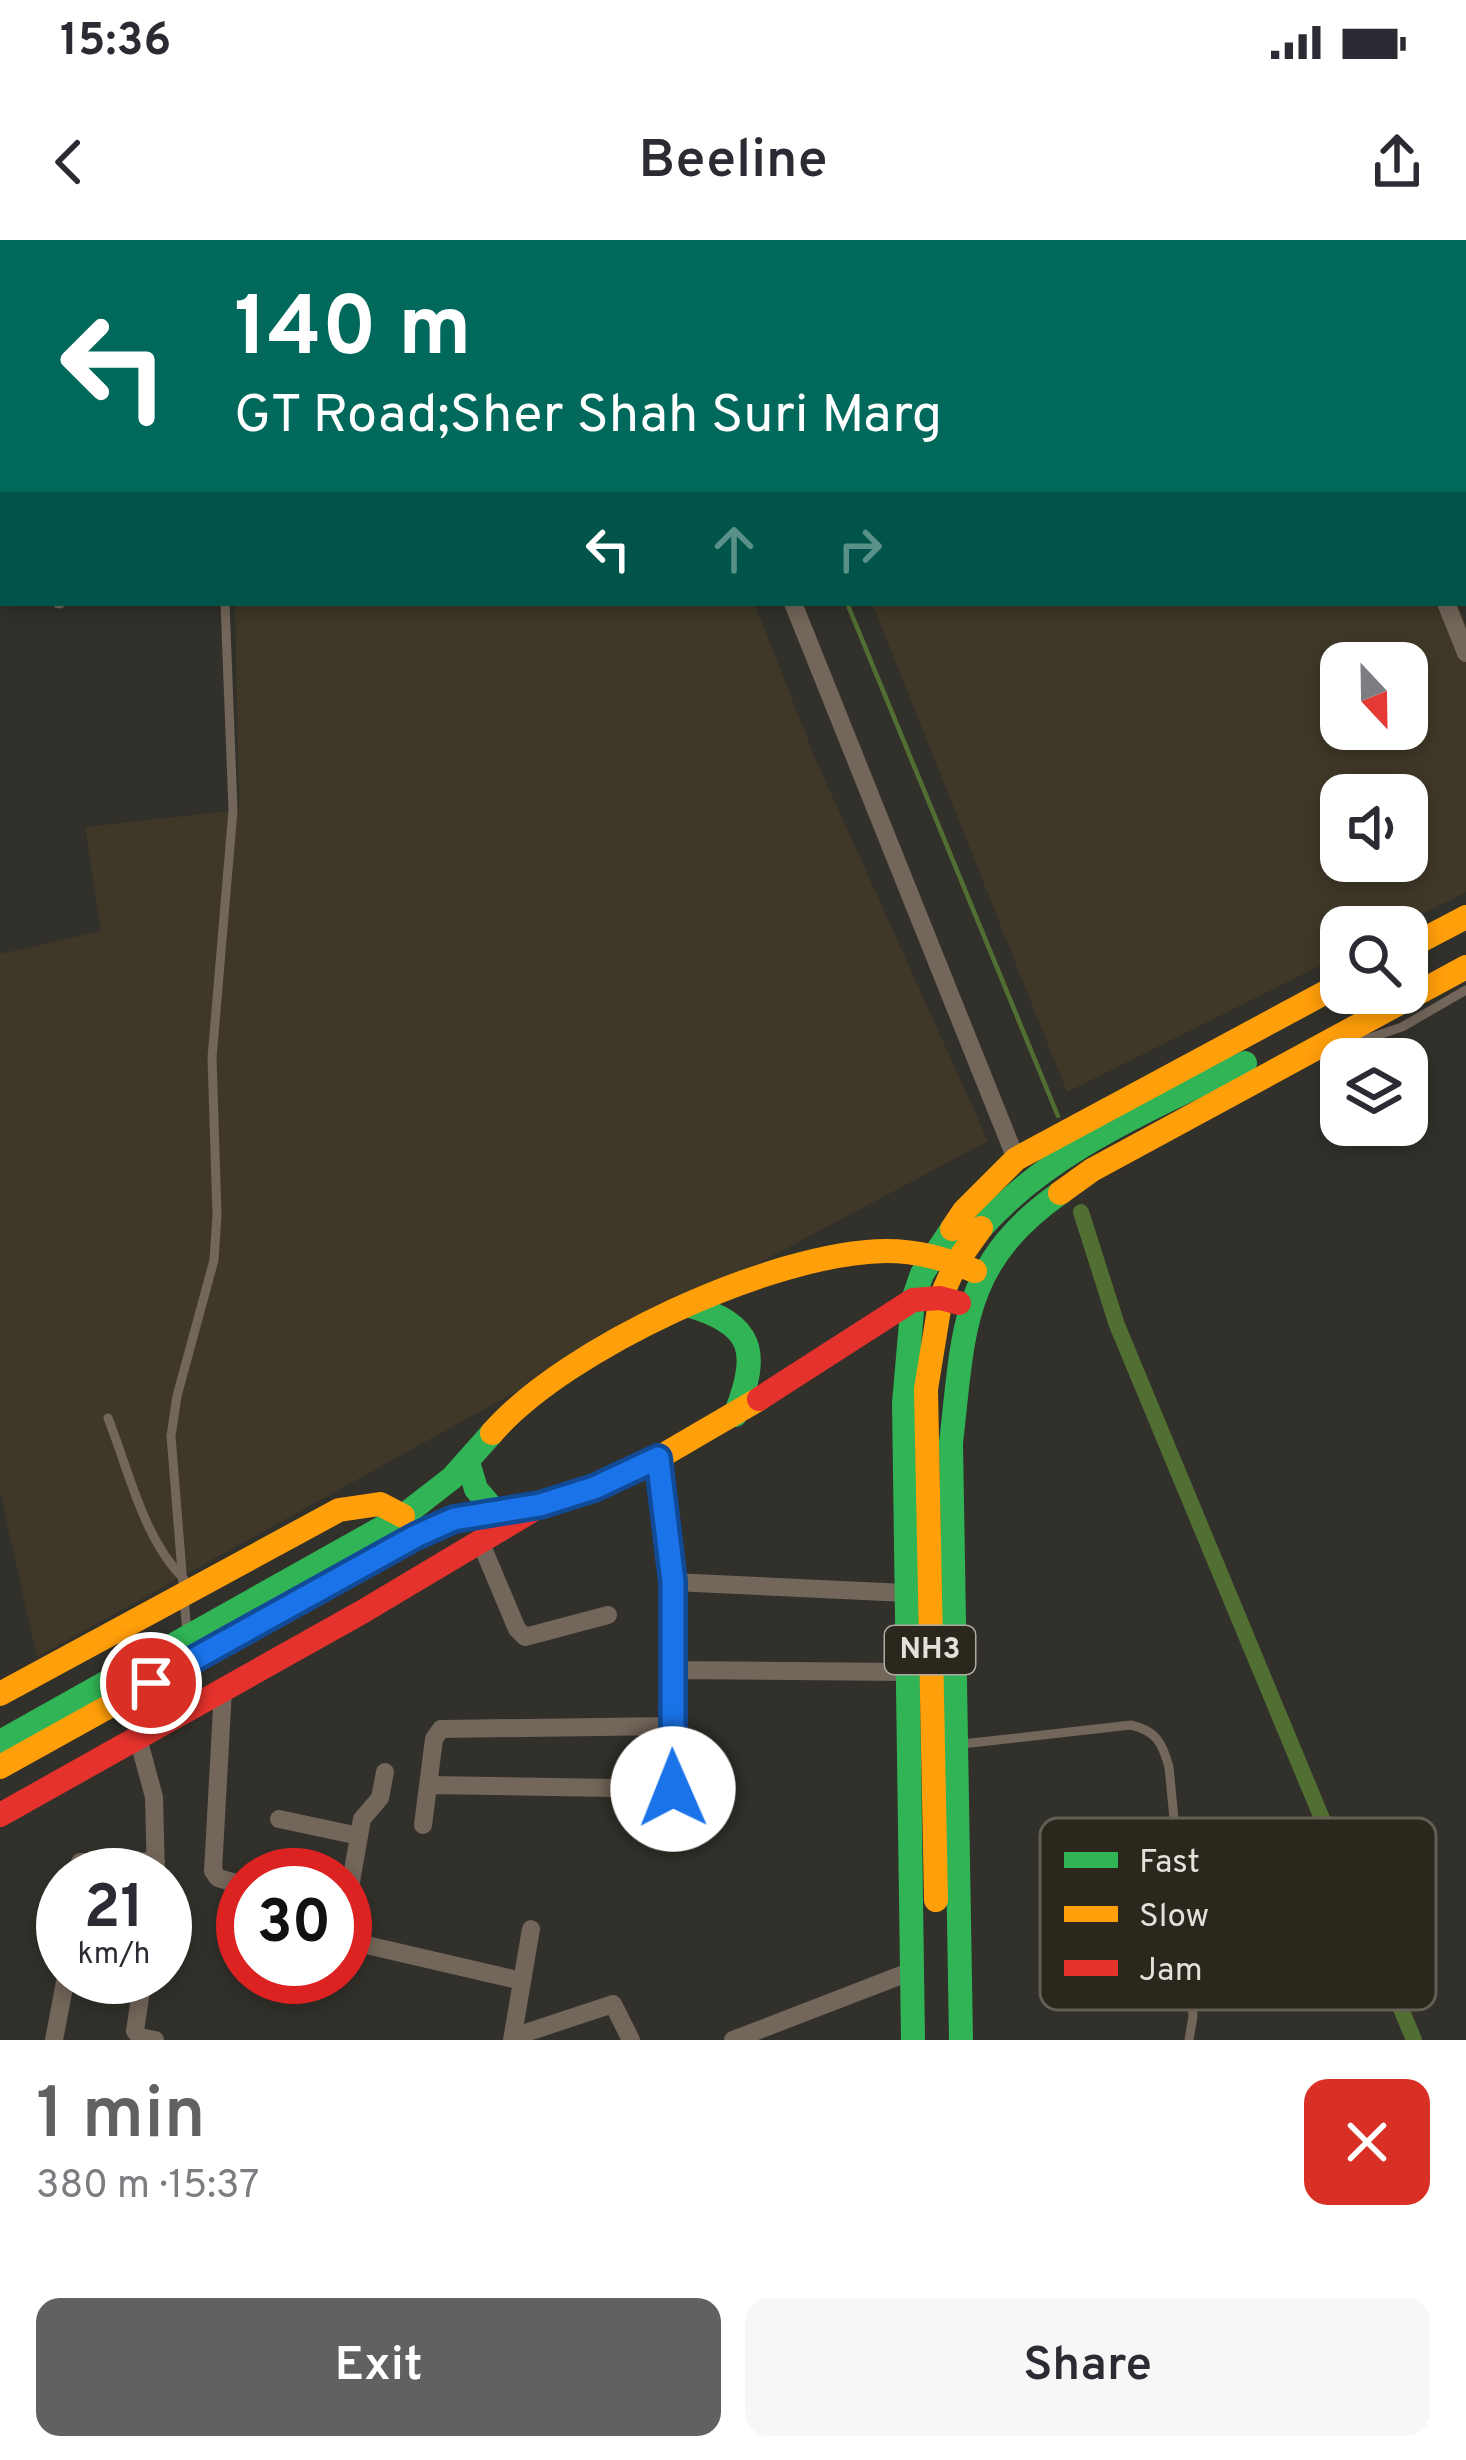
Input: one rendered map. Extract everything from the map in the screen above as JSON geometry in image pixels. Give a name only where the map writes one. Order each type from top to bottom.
[{"type":"main road","points":[[1428,937],[1466,917]]},
{"type":"main road","points":[[1428,964],[1466,943]]},
{"type":"main road","name":"NH3","points":[[1339,1038],[1466,967]]},
{"type":"main road","points":[[0,1767],[416,1536],[454,1519],[540,1505],[594,1488],[734,1415],[913,1300],[944,1259],[964,1211],[1016,1159],[1320,995]]},
{"type":"main road","name":"NH3","points":[[939,2040],[925,1441],[932,1333],[944,1259],[1040,1173],[1082,1146],[1336,1014]]},
{"type":"main road","name":"NH3","points":[[962,2040],[951,1443],[969,1305],[983,1274],[1011,1236],[1059,1192],[1138,1144],[1320,1049]]},
{"type":"main road","points":[[0,1742],[404,1516],[437,1493],[511,1413],[583,1363],[687,1305],[779,1270],[853,1256],[944,1259],[983,1274]]},
{"type":"main road","points":[[913,1300],[940,1298],[969,1305]]},
{"type":"main road","points":[[913,1300],[904,1402],[913,2040]]},
{"type":"main road","points":[[687,1305],[723,1316],[746,1337],[751,1370],[734,1415]]},
{"type":"main road","points":[[468,1462],[476,1490],[495,1511]]},
{"type":"main road","points":[[2,1688],[184,1585],[339,1510],[380,1504],[404,1516]]},
{"type":"main road","points":[[0,1815],[540,1505]]},
{"type":"street","points":[[794,606],[1016,1159]]},
{"type":"street","points":[[1447,606],[1466,652]]},
{"type":"street","points":[[658,1458],[673,1582],[671,1835]]},
{"type":"street","points":[[480,1541],[517,1629],[525,1637],[608,1615]]},
{"type":"street","points":[[673,1582],[906,1593]]},
{"type":"street","points":[[672,1670],[907,1672]]},
{"type":"street","points":[[216,1874],[223,1690]]},
{"type":"street","points":[[423,1826],[434,1739],[448,1727],[671,1726]]},
{"type":"street","points":[[138,1738],[154,1797],[155,1848]]},
{"type":"street","points":[[357,1848],[362,1819],[380,1798],[385,1772]]},
{"type":"street","points":[[428,1784],[673,1789]]},
{"type":"street","points":[[279,1820],[359,1836]]},
{"type":"street","points":[[531,1929],[512,2038],[613,2004],[631,2040]]},
{"type":"street","points":[[372,1946],[521,1981]]},
{"type":"street","points":[[733,2040],[769,2033],[912,1971]]},
{"type":"street","points":[[54,2040],[61,2004]]},
{"type":"street","points":[[139,2004],[135,2031],[154,2040]]},
{"type":"lane","points":[[187,1639],[171,1436],[177,1396],[214,1260],[218,1215],[212,1058],[232,810],[225,606]]},
{"type":"lane","points":[[1370,1038],[1385,1035],[1466,990]]},
{"type":"lane","points":[[109,1418],[148,1524],[184,1585]]},
{"type":"lane","points":[[956,1744],[1131,1725],[1150,1730],[1162,1743],[1169,1766],[1174,1818]]},
{"type":"lane","points":[[1189,2040],[1192,2010]]},
{"type":"shaded area","points":[[235,606],[755,606],[815,758],[988,1141],[497,1402],[37,1657],[0,1491],[0,954],[101,931],[85,827],[239,810]]},
{"type":"shaded area","points":[[873,606],[1458,606],[1466,624],[1466,892],[1428,911],[1428,906],[1320,906],[1320,966],[1067,1092]]},
{"type":"waterway","points":[[848,606],[1058,1116]]},
{"type":"waterway","points":[[1081,1212],[1117,1325],[1322,1818]]},
{"type":"waterway","points":[[1402,2010],[1414,2040]]},
{"type":"traffic: fast","points":[[981,1228],[1071,1153],[1245,1063]]},
{"type":"traffic: fast","points":[[961,2040],[951,1443],[959,1367],[973,1303],[985,1274],[1027,1220],[1060,1193]]},
{"type":"traffic: fast","points":[[913,2040],[904,1403],[913,1300],[922,1274],[952,1229]]},
{"type":"traffic: fast","points":[[687,1305],[727,1321],[746,1344],[748,1374],[735,1415]]},
{"type":"traffic: fast","points":[[0,1742],[403,1516],[452,1478],[492,1433]]},
{"type":"traffic: fast","points":[[468,1462],[476,1489],[495,1511]]},
{"type":"traffic: slow","points":[[1428,937],[1466,917]]},
{"type":"traffic: slow","points":[[1060,1193],[1092,1170],[1466,967]]},
{"type":"traffic: slow","points":[[952,1229],[1016,1159],[1320,995]]},
{"type":"traffic: slow","points":[[936,1900],[926,1389],[941,1297],[956,1263],[981,1228]]},
{"type":"traffic: slow","points":[[492,1433],[526,1401],[619,1338],[674,1310],[787,1268],[886,1251],[932,1256],[975,1271]]},
{"type":"traffic: slow","points":[[0,1767],[416,1536],[455,1519],[540,1506],[594,1488],[658,1458],[759,1399]]},
{"type":"traffic: slow","points":[[0,1694],[339,1510],[380,1504],[403,1516]]},
{"type":"traffic: jam","points":[[759,1399],[913,1300],[940,1298],[959,1303]]},
{"type":"traffic: jam","points":[[0,1815],[362,1612],[533,1510]]},
{"type":"route","points":[[151,1683],[454,1519],[540,1505],[594,1488],[658,1458],[673,1582],[673,1789]]}]
